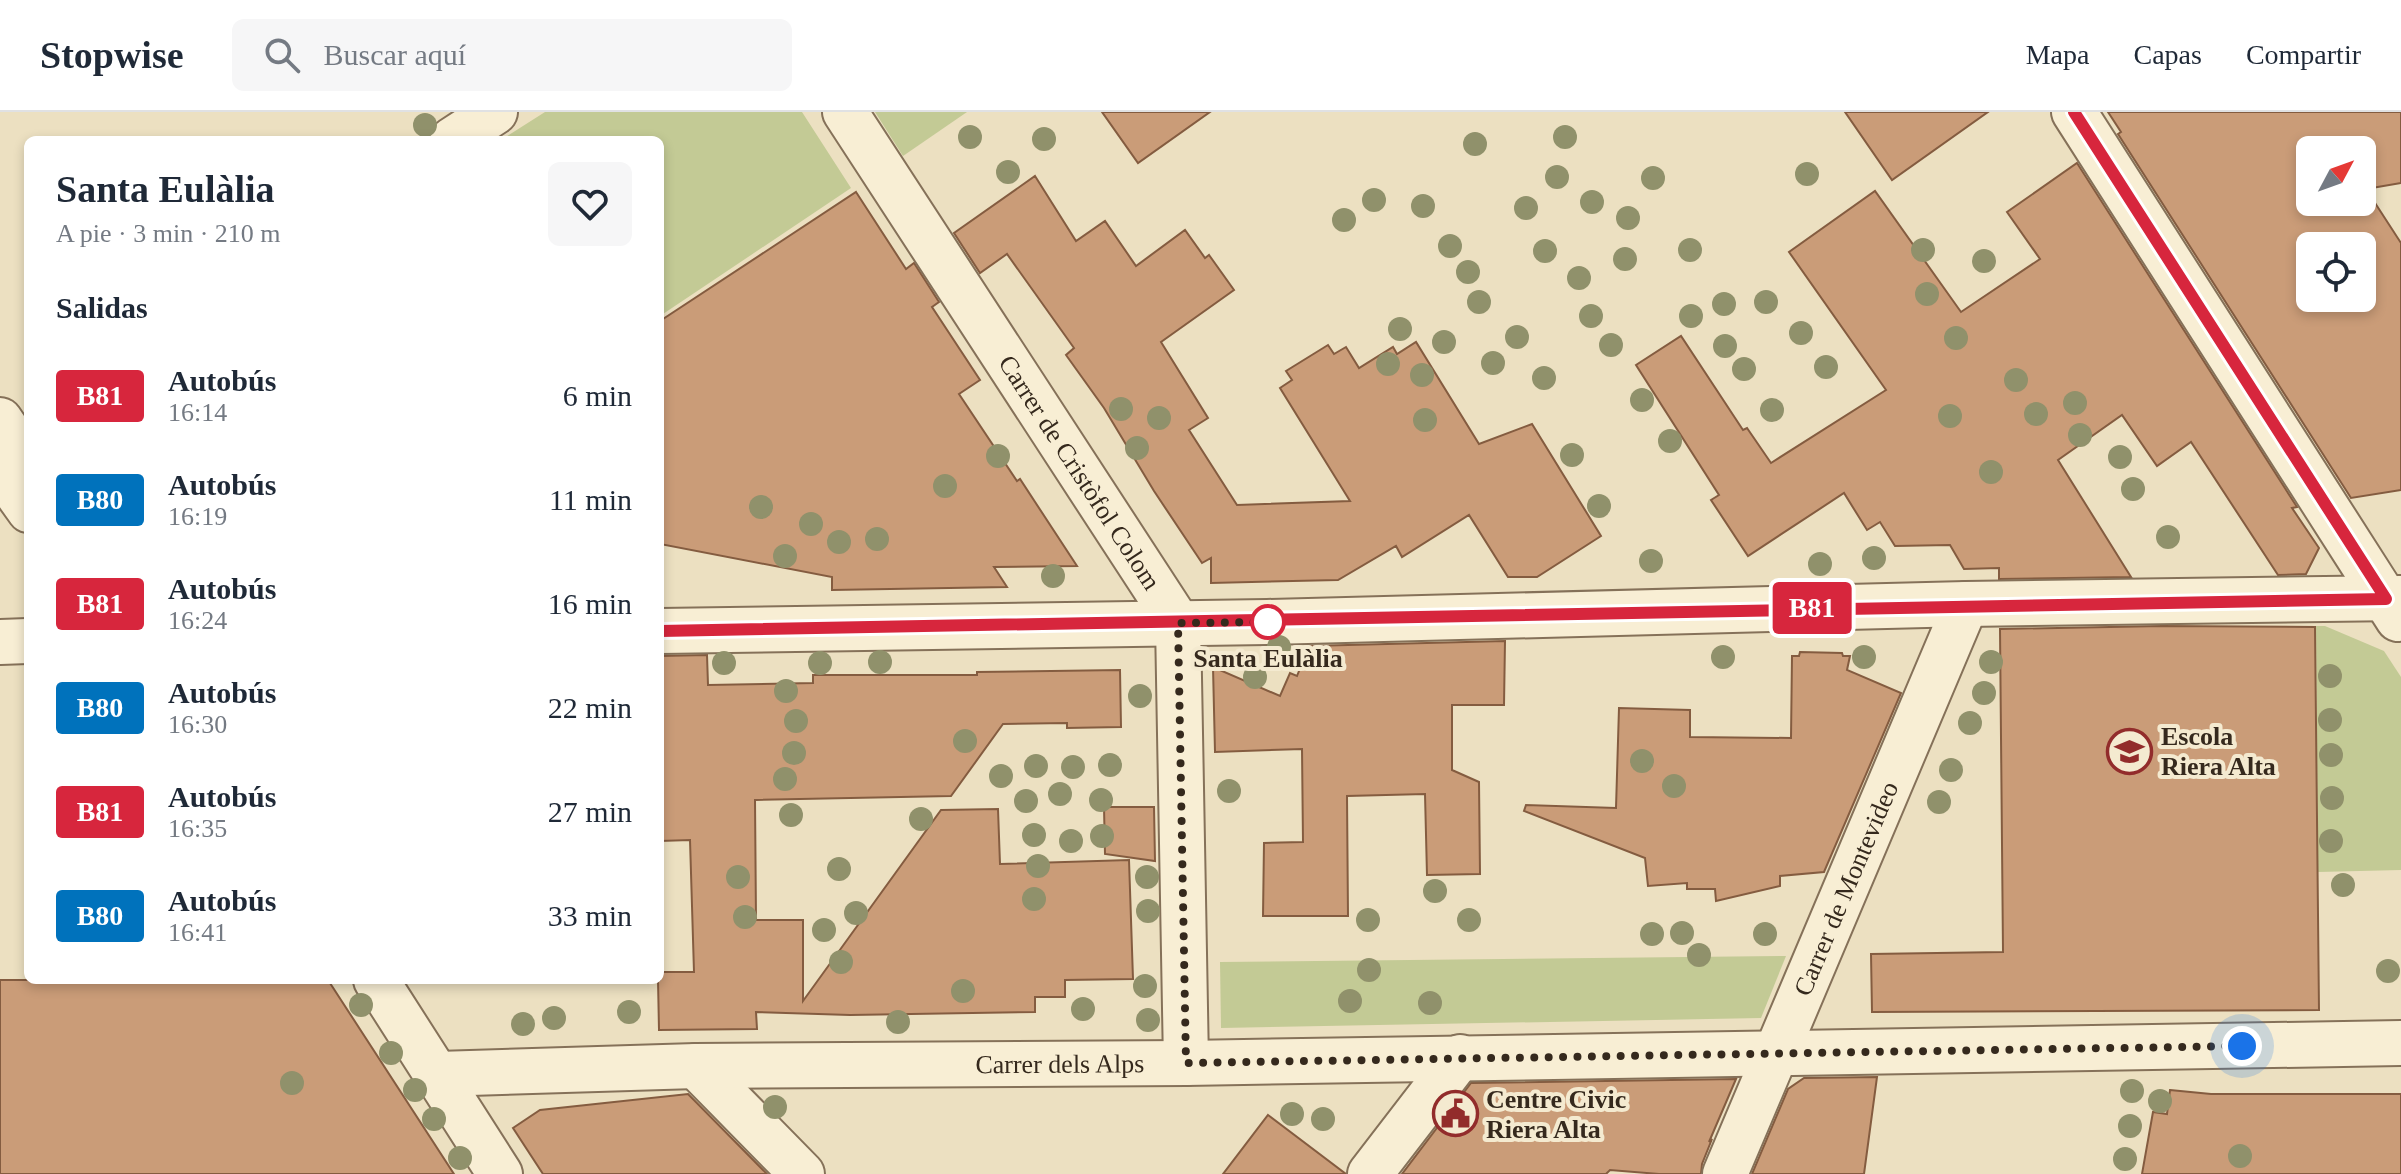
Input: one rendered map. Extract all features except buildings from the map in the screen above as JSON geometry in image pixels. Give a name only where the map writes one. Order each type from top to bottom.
[{"type":"street","points":[[458,136],[495,112]]},
{"type":"street","name":"Carrer de Cristòfol Colom","points":[[845,112],[1178,623]]},
{"type":"street","points":[[2074,112],[2396,607]]},
{"type":"street","points":[[0,473],[24,506]]},
{"type":"street","points":[[664,631],[1178,623],[1966,604],[2396,607]]},
{"type":"street","name":"Carrer de Montevideo","points":[[1725,1174],[1966,604]]},
{"type":"street","points":[[0,620],[24,620]]},
{"type":"street","points":[[1178,623],[1186,1063]]},
{"type":"street","points":[[0,642],[24,641]]},
{"type":"street","points":[[379,984],[500,1174]]},
{"type":"street","name":"Carrer dels Alps","points":[[438,1074],[696,1066],[1186,1063],[2401,1043]]},
{"type":"street","points":[[1370,1174],[1460,1057]]},
{"type":"street","points":[[696,1066],[802,1174]]},
{"type":"green space","points":[[545,112],[802,112],[851,188],[664,313],[664,136],[507,136]]},
{"type":"green space","points":[[875,112],[967,112],[903,156]]},
{"type":"green space","points":[[2316,626],[2325,626],[2384,651],[2401,677],[2401,870],[2318,872]]},
{"type":"green space","points":[[1786,956],[1761,1018],[1221,1028],[1220,962]]},
{"type":"bus line","name":"B81","points":[[664,631],[1267,622],[1966,604],[2386,599],[2074,112]]},
{"type":"place","name":"Santa Eulàlia","points":[[1268,622]]},
{"type":"place","name":"Escola Riera Alta","points":[[2130,751]]},
{"type":"place","name":"Centre Civic Riera Alta","points":[[1455,1114]]},
{"type":"route","points":[[1268,622],[1178,623],[1186,1063],[2242,1046]]}]
